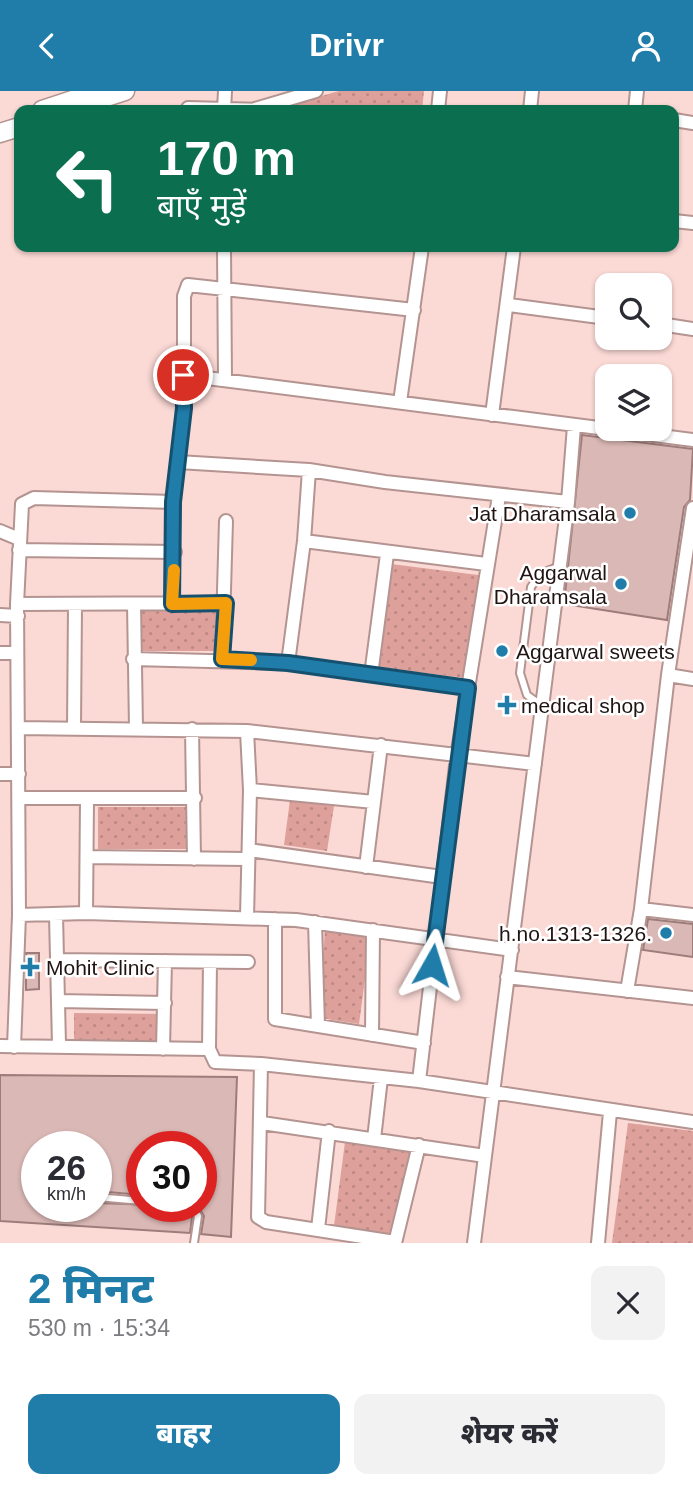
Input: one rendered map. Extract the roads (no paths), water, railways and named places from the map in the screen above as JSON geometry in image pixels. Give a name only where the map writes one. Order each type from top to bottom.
[{"type":"main road","points":[[58,105],[100,91]]},
{"type":"main road","points":[[83,105],[125,91]]},
{"type":"street","points":[[273,105],[316,91]]},
{"type":"street","points":[[224,252],[225,379]]},
{"type":"street","points":[[400,402],[421,252]]},
{"type":"street","points":[[492,415],[509,305],[514,252]]},
{"type":"street","points":[[172,604],[175,552],[173,502],[184,408],[185,290],[188,285],[414,310]]},
{"type":"street","points":[[509,305],[595,316]]},
{"type":"street","points":[[672,325],[693,328]]},
{"type":"street","points":[[183,375],[693,440]]},
{"type":"street","points":[[474,1243],[568,502],[574,426]]},
{"type":"street","points":[[178,462],[309,470],[499,496],[568,502]]},
{"type":"street","points":[[288,663],[304,541],[309,470]]},
{"type":"street","points":[[419,1081],[457,757],[499,496]]},
{"type":"street","points":[[14,1047],[19,915],[16,653],[22,504],[27,499],[173,502]]},
{"type":"street","points":[[627,992],[641,909],[668,675],[693,508]]},
{"type":"street","points":[[222,659],[226,603],[226,521]]},
{"type":"street","points":[[0,531],[19,544],[175,552]]},
{"type":"street","points":[[304,541],[387,554],[486,564]]},
{"type":"street","points":[[371,675],[387,554]]},
{"type":"street","points":[[0,615],[18,610],[75,606],[226,603]]},
{"type":"street","points":[[134,604],[136,728]]},
{"type":"street","points":[[74,727],[75,606]]},
{"type":"street","points":[[0,653],[16,653]]},
{"type":"street","points":[[133,659],[222,659],[288,663],[468,688]]},
{"type":"street","points":[[668,675],[693,679]]},
{"type":"street","points":[[18,728],[247,731],[535,764]]},
{"type":"street","points":[[192,729],[194,859]]},
{"type":"street","points":[[247,731],[250,790],[247,917]]},
{"type":"street","points":[[366,867],[381,745]]},
{"type":"street","points":[[0,774],[19,774]]},
{"type":"street","points":[[250,790],[374,802]]},
{"type":"street","points":[[19,799],[195,799]]},
{"type":"street","points":[[86,913],[88,800]]},
{"type":"street","points":[[87,857],[194,859],[248,854],[405,869],[442,877]]},
{"type":"street","points":[[641,909],[693,915]]},
{"type":"street","points":[[19,915],[86,913],[247,917],[315,922],[512,950]]},
{"type":"street","points":[[56,915],[59,1045]]},
{"type":"street","points":[[275,919],[273,1014],[281,1021],[424,1043]]},
{"type":"street","points":[[315,922],[318,1026]]},
{"type":"street","points":[[372,1035],[373,930]]},
{"type":"street","points":[[57,960],[248,962]]},
{"type":"street","points":[[163,1049],[165,961]]},
{"type":"street","points":[[210,961],[209,1049],[215,1062],[261,1064],[419,1081],[610,1112],[693,1122]]},
{"type":"street","points":[[507,977],[693,998]]},
{"type":"street","points":[[59,1002],[165,1003]]},
{"type":"street","points":[[0,1006],[14,1005]]},
{"type":"street","points":[[0,1046],[209,1049]]},
{"type":"street","points":[[261,1064],[262,1123],[258,1217],[265,1222],[395,1243],[419,1145]]},
{"type":"street","points":[[374,1139],[381,1078]]},
{"type":"street","points":[[598,1243],[610,1112]]},
{"type":"street","points":[[262,1123],[485,1156]]},
{"type":"street","points":[[318,1229],[329,1131]]},
{"type":"lane","points":[[542,706],[527,695],[520,673],[529,599],[534,580],[560,566]]},
{"type":"lane","points":[[194,1243],[197,1222]]},
{"type":"place","name":"Jat Dharamsala","points":[[630,513]]},
{"type":"place","name":"Aggarwal Dharamsala","points":[[621,584]]},
{"type":"place","name":"Aggarwal sweets","points":[[502,651]]},
{"type":"place","name":"medical shop","points":[[507,705]]},
{"type":"place","name":"h.no.1313-1326.","points":[[666,933]]},
{"type":"place","name":"Mohit Clinic","points":[[30,967]]}]
